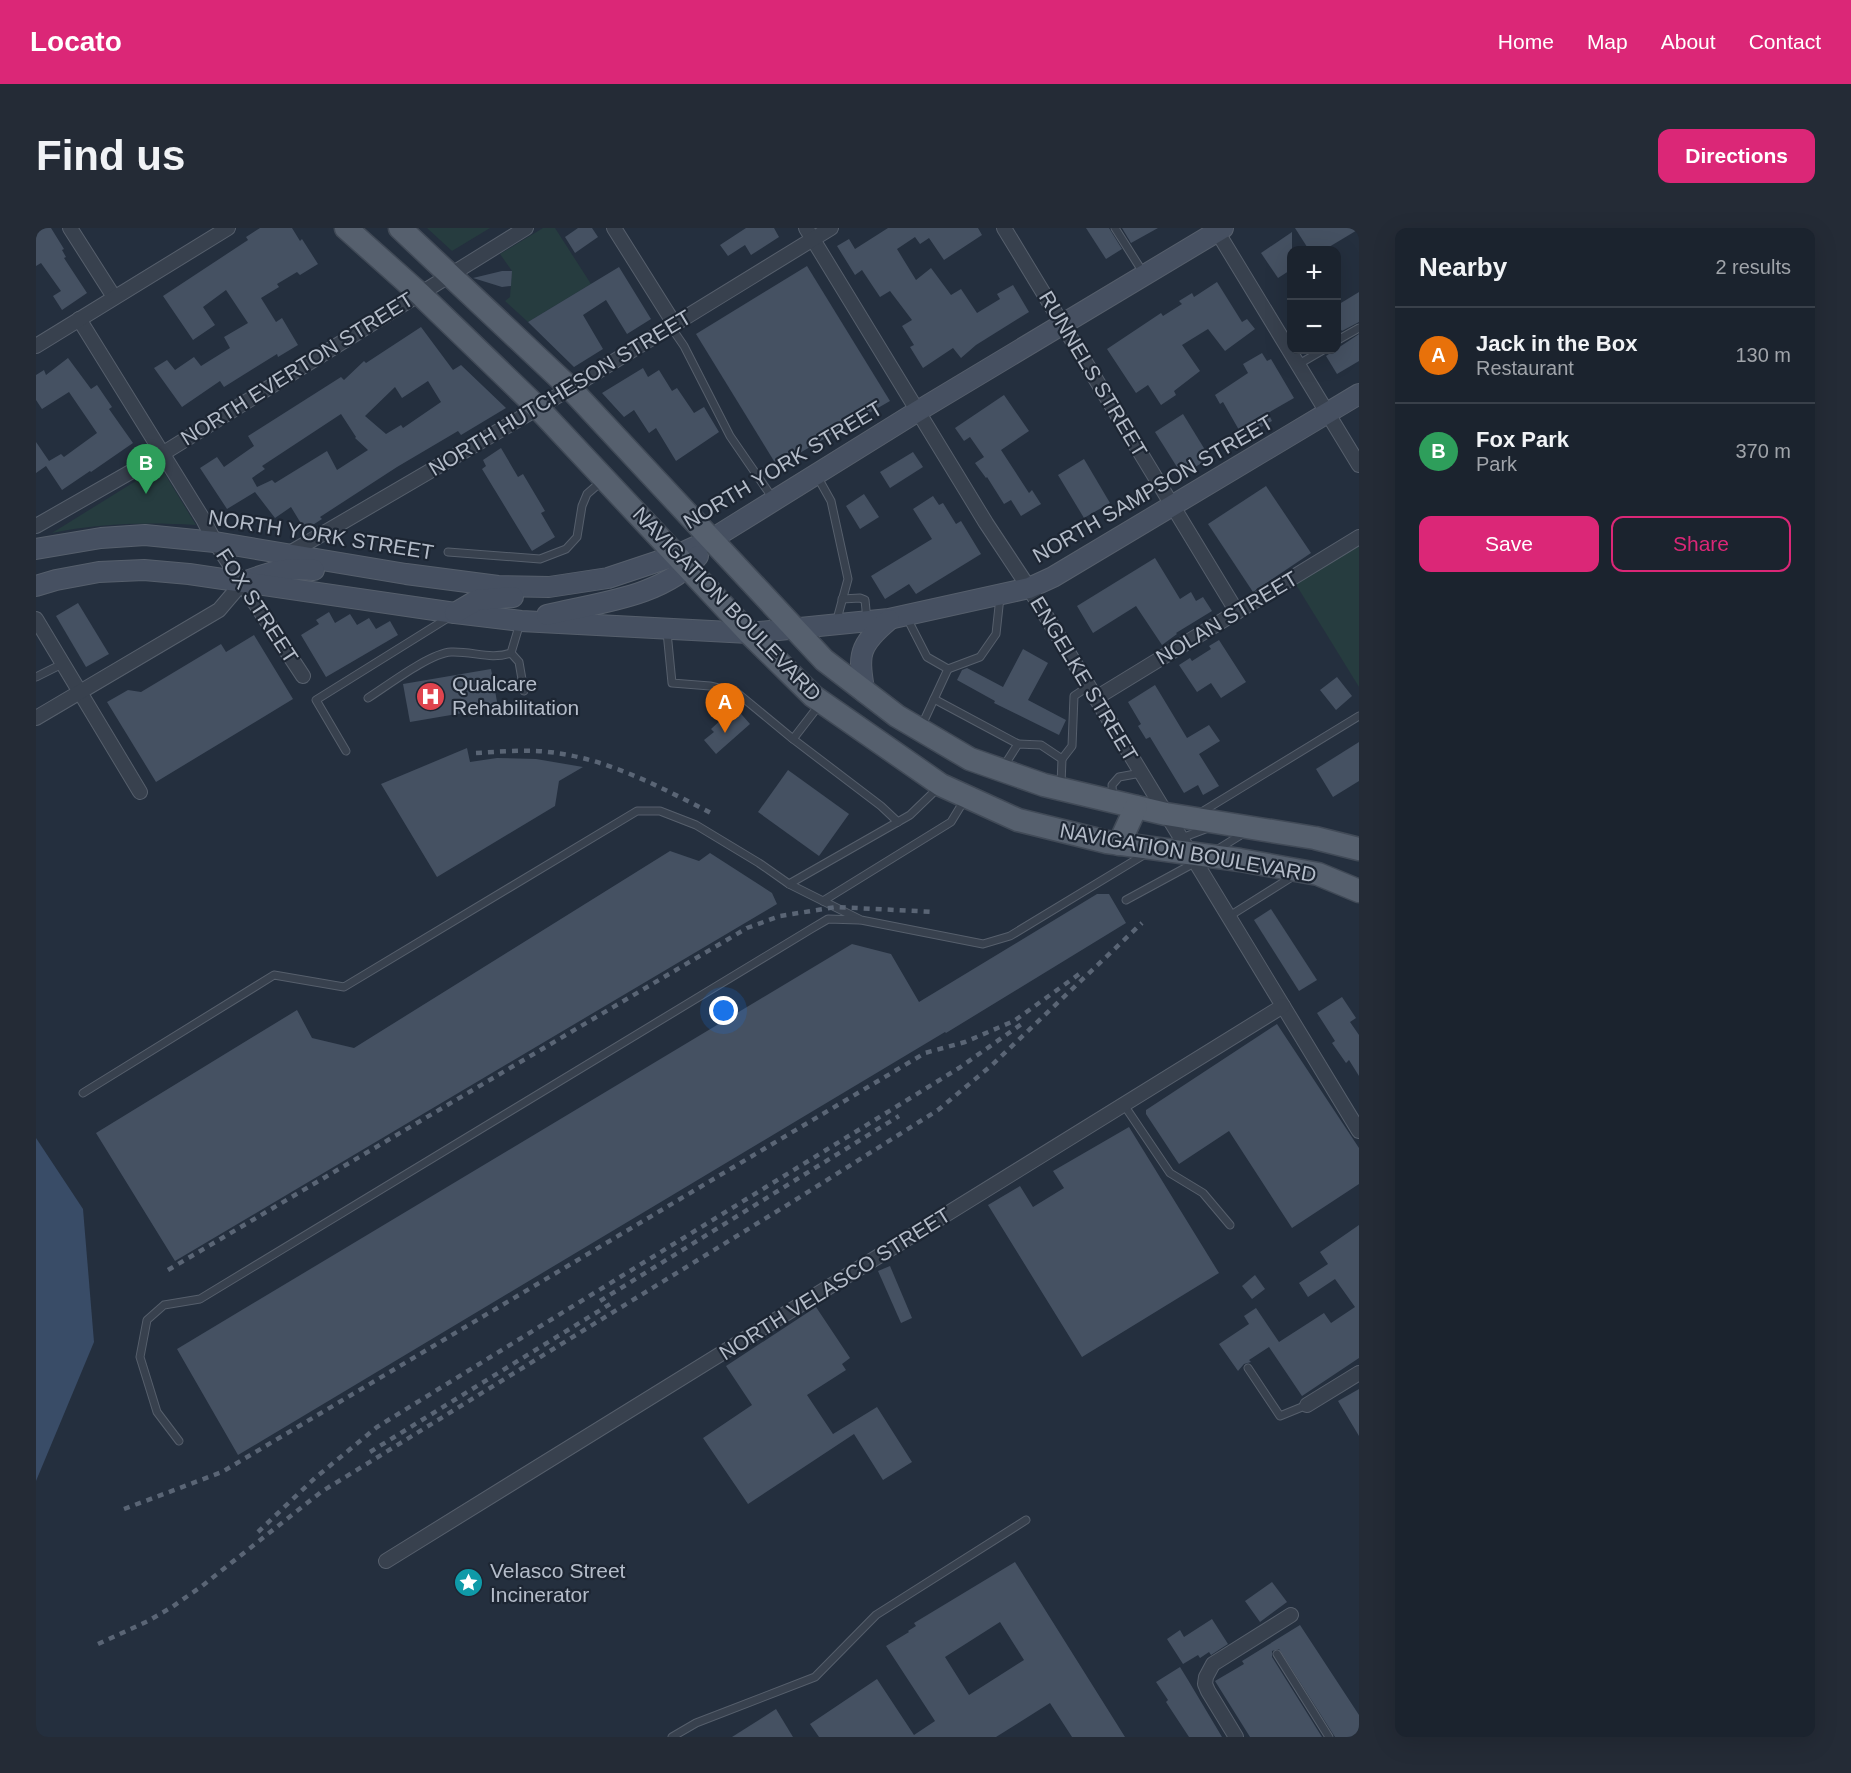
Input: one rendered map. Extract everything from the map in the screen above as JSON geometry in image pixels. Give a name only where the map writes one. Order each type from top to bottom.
[{"type":"main road","name":"NAVIGATION BOULEVARD","points":[[346,228],[420,294],[538,408],[749,633],[822,702],[941,785],[1018,820],[1119,844],[1154,849],[1193,846],[1302,871],[1331,879],[1359,891]]},
{"type":"main road","name":"NAVIGATION BOULEVARD","points":[[400,228],[570,388],[824,660],[866,693],[920,730],[969,758],[1001,771],[1060,789],[1166,814],[1193,846]]},
{"type":"main road","name":"NORTH YORK STREET","points":[[36,549],[101,538],[145,535],[215,542],[406,574],[498,586],[549,587],[608,578],[683,561],[712,539],[774,500],[1219,229]]},
{"type":"main road","name":"NORTH SAMPSON STREET","points":[[749,633],[898,618],[1029,588],[1053,577],[1173,507],[1359,394]]},
{"type":"main road","points":[[520,621],[630,596],[669,580],[683,561]]},
{"type":"main road","points":[[242,583],[273,571],[293,568],[346,574],[406,574]]},
{"type":"main road","points":[[36,586],[99,572],[144,570],[520,621],[749,633]]},
{"type":"main road","points":[[455,613],[477,600],[528,597],[574,584]]},
{"type":"main road","points":[[866,693],[861,666],[863,652],[871,635],[898,618]]},
{"type":"main road","points":[[941,785],[969,758]]},
{"type":"main road","points":[[967,796],[969,758]]},
{"type":"main road","points":[[1119,844],[1136,807]]},
{"type":"main road","name":"NAVIGATION BOULEVARD","points":[[1193,846],[1221,823],[1352,844]]},
{"type":"main road","points":[[1302,871],[1315,838]]},
{"type":"main road","points":[[1331,879],[1352,844]]},
{"type":"street","points":[[70,228],[114,297]]},
{"type":"street","points":[[36,346],[228,228]]},
{"type":"street","name":"NORTH EVERTON STREET","points":[[36,526],[162,454],[526,228]]},
{"type":"street","points":[[614,228],[673,326]]},
{"type":"street","name":"NORTH HUTCHESON STREET","points":[[287,555],[673,326],[809,234],[831,228]]},
{"type":"street","name":"RUNNELS STREET","points":[[1005,228],[1237,612]]},
{"type":"street","points":[[1219,229],[1359,465]]},
{"type":"street","name":"ENGELKE STREET","points":[[809,234],[1166,814]]},
{"type":"street","name":"FOX STREET","points":[[80,319],[215,542],[303,676]]},
{"type":"street","name":"NOLAN STREET","points":[[1092,692],[1237,612],[1359,537]]},
{"type":"street","points":[[36,718],[219,610],[242,583]]},
{"type":"street","points":[[37,624],[64,663],[140,792]]},
{"type":"street","points":[[1193,846],[1228,917],[1357,1124]]},
{"type":"street","name":"NORTH VELASCO STREET","points":[[386,1561],[1283,1006]]},
{"type":"street","points":[[1306,1405],[1359,1373]]},
{"type":"street","points":[[1236,1737],[1205,1684],[1209,1671],[1221,1658],[1291,1615]]},
{"type":"lane","points":[[1115,228],[1145,276]]},
{"type":"lane","points":[[673,326],[730,436],[774,500]]},
{"type":"lane","points":[[1341,338],[1359,328]]},
{"type":"lane","points":[[1299,364],[1316,354]]},
{"type":"lane","points":[[816,474],[831,501],[848,579],[836,625]]},
{"type":"lane","points":[[448,552],[540,559],[566,549],[577,537],[582,506],[587,494],[604,479]]},
{"type":"lane","points":[[920,730],[948,669],[980,657],[996,634],[1000,595]]},
{"type":"lane","points":[[842,599],[865,600],[867,622]]},
{"type":"lane","points":[[346,751],[316,700],[455,613]]},
{"type":"lane","points":[[898,618],[927,657],[948,669]]},
{"type":"lane","points":[[369,698],[424,663],[448,652],[499,657],[511,653],[518,636],[520,621]]},
{"type":"lane","points":[[667,628],[672,683],[710,686],[736,692],[793,739],[882,806],[898,822]]},
{"type":"lane","points":[[511,653],[519,662],[524,691]]},
{"type":"lane","points":[[36,677],[64,663]]},
{"type":"lane","points":[[1060,789],[1062,759],[1072,746],[1074,696],[1092,692]]},
{"type":"lane","points":[[934,699],[1018,744],[1041,745],[1062,759]]},
{"type":"lane","points":[[793,739],[822,702]]},
{"type":"lane","points":[[1126,900],[1359,716]]},
{"type":"lane","points":[[1001,771],[1018,744]]},
{"type":"lane","points":[[1113,802],[1112,785],[1119,777],[1141,773]]},
{"type":"lane","points":[[789,884],[910,815],[941,785]]},
{"type":"lane","points":[[824,901],[951,822],[967,796]]},
{"type":"lane","points":[[83,1094],[274,975],[344,987],[637,810],[660,811],[696,825],[759,862],[789,884],[861,920]]},
{"type":"lane","points":[[1193,846],[1252,828]]},
{"type":"lane","points":[[179,1441],[157,1412],[140,1357],[147,1320],[164,1305],[200,1299],[828,919],[861,920],[983,944],[1010,936],[1154,849]]},
{"type":"lane","points":[[1228,917],[1302,871]]},
{"type":"lane","points":[[1124,1105],[1170,1173],[1203,1193],[1230,1225]]},
{"type":"lane","points":[[1248,1368],[1281,1416],[1306,1405]]},
{"type":"lane","points":[[672,1737],[696,1723],[815,1677],[876,1615],[1026,1520]]},
{"type":"lane","points":[[1277,1654],[1329,1737]]},
{"type":"green space","points":[[427,228],[490,228],[452,251]]},
{"type":"green space","points":[[543,228],[555,228],[591,284],[528,322],[505,301],[510,297],[512,271],[500,254]]},
{"type":"green space","points":[[160,466],[196,525],[124,524],[52,533]]},
{"type":"green space","points":[[1359,544],[1359,687],[1295,583]]},
{"type":"water","points":[[36,1138],[83,1209],[94,1342],[36,1481]]},
{"type":"building","points":[[36,228],[51,228],[64,249],[62,250],[66,257],[64,258],[87,293],[62,310],[53,296],[61,291],[41,263],[36,266]]},
{"type":"building","points":[[260,228],[292,228],[318,264],[300,275],[297,272],[277,284],[279,287],[261,298],[276,322],[282,318],[298,345],[278,357],[277,354],[224,387],[220,381],[182,407],[154,368],[167,360],[175,370],[194,357],[201,366],[230,348],[224,337],[248,323],[226,290],[203,307],[215,325],[193,340],[163,296],[248,240],[246,237]]},
{"type":"building","points":[[578,228],[592,228],[598,237],[575,253],[565,237]]},
{"type":"building","points":[[746,228],[774,228],[779,237],[751,255],[745,245],[728,256],[720,245]]},
{"type":"building","points":[[888,228],[978,228],[982,235],[944,260],[929,238],[920,244],[915,237],[897,249],[916,280],[931,268],[951,295],[961,289],[977,313],[1000,299],[997,294],[1013,285],[1029,312],[976,345],[961,358],[953,348],[923,368],[910,347],[914,345],[902,326],[912,320],[890,291],[880,297],[862,270],[855,275],[837,246],[849,239],[855,249]]},
{"type":"building","points":[[1086,228],[1109,228],[1122,249],[1106,259]]},
{"type":"building","points":[[1122,228],[1158,228],[1131,243]]},
{"type":"building","points":[[1295,228],[1359,228],[1331,246],[1306,246]]},
{"type":"building","points":[[1292,232],[1292,246],[1287,246],[1287,272],[1278,278],[1261,253]]},
{"type":"building","points":[[807,266],[890,401],[777,466],[696,334]]},
{"type":"building","points":[[619,267],[651,319],[627,334],[606,300],[583,315],[603,349],[574,367],[528,322]]},
{"type":"building","points":[[512,271],[511,286],[502,287],[473,278]]},
{"type":"building","points":[[1217,282],[1242,322],[1247,319],[1255,329],[1225,351],[1208,329],[1182,345],[1200,371],[1174,391],[1176,395],[1161,405],[1148,385],[1136,393],[1107,349],[1161,313],[1163,316],[1182,304],[1179,301],[1192,293],[1194,297]]},
{"type":"building","points":[[1359,292],[1359,322],[1342,331],[1341,330],[1341,303]]},
{"type":"building","points":[[421,327],[453,370],[461,365],[506,408],[461,435],[458,431],[397,467],[320,517],[322,519],[305,530],[291,507],[275,518],[255,492],[227,509],[200,468],[217,457],[224,467],[254,446],[248,436],[341,377],[344,380],[364,361],[366,363]],"holes":[[[428,381],[441,402],[403,428],[401,425],[386,434],[365,416],[395,387],[402,398]],[[341,414],[355,438],[368,450],[337,470],[327,451],[275,483],[272,480],[257,487],[252,478],[265,469],[262,466]]]},
{"type":"building","points":[[1359,334],[1359,361],[1337,374],[1326,356],[1341,354],[1341,346]]},
{"type":"building","points":[[1262,353],[1267,361],[1271,359],[1294,398],[1268,413],[1272,421],[1243,437],[1223,402],[1220,404],[1215,395],[1248,373],[1243,364]]},
{"type":"building","points":[[68,358],[91,389],[97,385],[112,407],[109,409],[133,443],[62,490],[46,466],[36,473],[36,442],[49,461],[61,454],[64,457],[97,433],[69,392],[42,409],[36,400],[36,375],[44,370],[46,375]]},
{"type":"building","points":[[643,368],[648,377],[659,370],[672,391],[677,388],[694,413],[704,407],[719,432],[676,461],[656,428],[649,433],[634,410],[624,417],[602,393]]},
{"type":"building","points":[[1004,395],[1029,431],[1001,450],[1029,493],[1032,490],[1041,504],[1021,516],[1011,500],[1004,504],[975,463],[984,457],[970,437],[964,441],[955,428]]},
{"type":"building","points":[[1183,414],[1210,458],[1182,475],[1155,432]]},
{"type":"building","points":[[501,448],[518,477],[523,474],[545,511],[541,513],[555,537],[532,551],[482,469],[486,466],[483,460]]},
{"type":"building","points":[[913,452],[923,467],[890,488],[880,472]]},
{"type":"building","points":[[1084,459],[1110,503],[1084,518],[1058,475]]},
{"type":"building","points":[[1266,486],[1311,553],[1253,592],[1208,524]]},
{"type":"building","points":[[864,494],[879,517],[860,529],[846,506]]},
{"type":"building","points":[[933,496],[939,505],[943,503],[956,524],[961,521],[981,554],[916,594],[909,584],[885,599],[871,576],[932,539],[913,509]]},
{"type":"building","points":[[1155,558],[1180,599],[1191,592],[1196,601],[1203,597],[1212,611],[1176,633],[1162,645],[1136,606],[1093,633],[1077,606]]},
{"type":"building","points":[[78,603],[109,654],[86,667],[56,616]]},
{"type":"building","points":[[329,612],[335,623],[350,614],[357,625],[369,618],[376,629],[390,621],[398,635],[326,677],[301,635],[319,624],[316,620]]},
{"type":"building","points":[[254,635],[293,699],[156,782],[107,702],[128,690],[141,692],[221,644],[226,652]]},
{"type":"building","points":[[1219,640],[1246,682],[1221,698],[1211,683],[1197,692],[1179,665],[1190,658],[1192,661],[1211,649],[1209,646]]},
{"type":"building","points":[[1023,649],[1048,663],[1028,700],[1066,720],[1059,735],[994,703],[995,701],[957,680],[962,670],[967,668],[1003,687]]},
{"type":"building","points":[[491,669],[498,707],[410,722],[403,684]]},
{"type":"building","points":[[1337,677],[1352,696],[1336,710],[1320,690]]},
{"type":"building","points":[[1155,685],[1187,738],[1209,725],[1220,741],[1199,754],[1219,786],[1203,795],[1198,785],[1184,793],[1150,737],[1146,739],[1138,726],[1141,724],[1128,702]]},
{"type":"building","points":[[735,707],[750,724],[716,754],[704,740],[714,732],[711,729]]},
{"type":"building","points":[[1359,742],[1359,781],[1333,797],[1316,769]]},
{"type":"building","points":[[467,748],[470,762],[497,758],[536,759],[583,767],[559,781],[555,806],[437,877],[381,784]]},
{"type":"building","points":[[788,770],[849,814],[819,856],[758,812]]},
{"type":"building","points":[[670,851],[699,861],[710,853],[772,893],[777,904],[175,1261],[96,1133],[297,1010],[312,1038],[354,1048]]},
{"type":"building","points":[[1097,894],[1109,894],[1126,923],[946,1033],[238,1455],[177,1349],[852,944],[891,954],[919,1002]]},
{"type":"building","points":[[1271,909],[1317,980],[1299,991],[1254,920]]},
{"type":"building","points":[[1342,997],[1356,1018],[1350,1022],[1359,1035],[1359,1076],[1349,1060],[1346,1063],[1332,1043],[1335,1041],[1317,1013]]},
{"type":"building","points":[[1277,1024],[1359,1148],[1359,1184],[1292,1228],[1229,1131],[1179,1164],[1146,1114],[1146,1110]]},
{"type":"building","points":[[1129,1127],[1219,1273],[1082,1357],[988,1205],[1020,1186],[1033,1207],[1064,1188],[1053,1171]]},
{"type":"building","points":[[1359,1225],[1359,1358],[1302,1396],[1269,1347],[1249,1360],[1251,1362],[1244,1364],[1238,1371],[1219,1344],[1249,1324],[1244,1316],[1256,1308],[1279,1342],[1324,1313],[1331,1323],[1355,1307],[1335,1279],[1308,1297],[1299,1283],[1328,1264],[1320,1252]]},
{"type":"building","points":[[890,1266],[912,1318],[901,1323],[878,1271]]},
{"type":"building","points":[[1255,1275],[1265,1289],[1252,1299],[1242,1286]]},
{"type":"building","points":[[816,1307],[850,1358],[842,1364],[846,1370],[807,1395],[833,1434],[877,1407],[912,1462],[883,1480],[854,1434],[748,1504],[703,1438],[752,1405],[726,1366]]},
{"type":"building","points":[[1359,1389],[1359,1436],[1338,1401]]},
{"type":"building","points":[[1015,1562],[1125,1737],[1072,1737],[1050,1703],[996,1737],[819,1737],[810,1724],[877,1679],[914,1735],[935,1721],[886,1646],[909,1632],[916,1626],[914,1623]],"holes":[[[1000,1622],[1024,1660],[969,1695],[945,1657]]]},
{"type":"building","points":[[1272,1582],[1287,1602],[1260,1622],[1245,1601]]},
{"type":"building","points":[[1212,1619],[1228,1644],[1211,1655],[1209,1652],[1200,1658],[1198,1655],[1183,1664],[1167,1639],[1180,1630],[1184,1637]]},
{"type":"building","points":[[1300,1625],[1359,1715],[1359,1737],[1335,1737],[1279,1649],[1272,1651],[1272,1657],[1322,1737],[1250,1737],[1215,1681],[1244,1664],[1242,1661]]},
{"type":"building","points":[[1180,1667],[1222,1737],[1189,1737],[1166,1702],[1168,1700],[1156,1682]]},
{"type":"building","points":[[776,1709],[793,1737],[732,1737]]},
{"type":"railway","points":[[476,753],[536,751],[583,758],[628,773],[713,814]]},
{"type":"railway","points":[[168,1270],[747,928],[780,916],[836,907],[935,912]]},
{"type":"railway","points":[[98,1644],[172,1607],[321,1492],[938,1110],[992,1065],[1142,923]]},
{"type":"railway","points":[[124,1509],[222,1472],[925,1053],[965,1042],[1014,1021],[1082,972]]},
{"type":"railway","points":[[258,1532],[315,1478],[377,1427],[959,1068],[1023,1023]]},
{"type":"railway","points":[[600,1301],[899,1116]]},
{"type":"railway","points":[[370,1452],[615,1301]]},
{"type":"place","name":"Fox Park","points":[[146,494]]},
{"type":"place","name":"Qualcare Rehabilitation","points":[[431,696]]},
{"type":"place","name":"Jack in the Box","points":[[725,733]]},
{"type":"place","name":"Velasco Street Incinerator","points":[[469,1583]]}]
